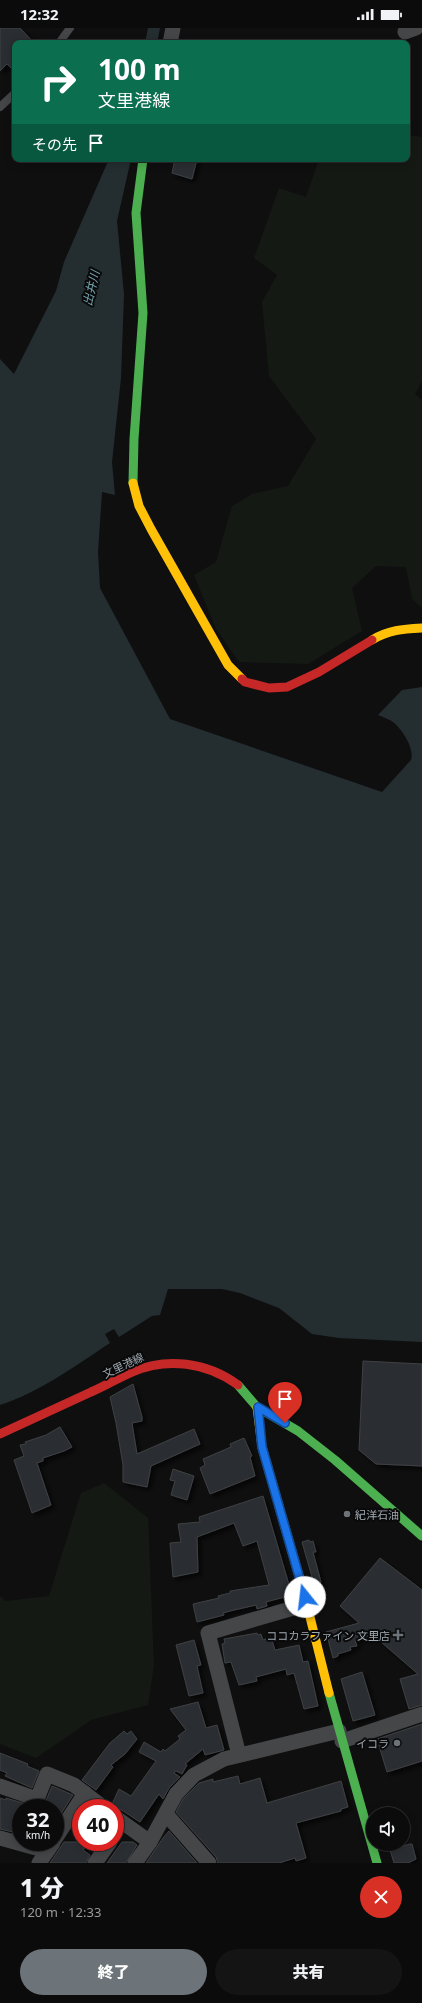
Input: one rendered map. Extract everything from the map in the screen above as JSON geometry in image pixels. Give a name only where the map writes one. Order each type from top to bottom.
[{"type":"street","points":[[171,40],[173,28]]},
{"type":"street","points":[[143,162],[136,213],[143,313],[134,439],[133,482],[139,506],[145,518],[228,665],[245,682],[269,688],[287,687],[320,672],[383,633],[401,628],[422,628]]},
{"type":"street","name":"文里港線","points":[[0,1434],[112,1384],[131,1372],[154,1364],[185,1363],[209,1368],[237,1384],[258,1407],[298,1431],[323,1450],[422,1536]]},
{"type":"street","points":[[258,1407],[262,1447],[307,1604],[341,1736],[377,1863]]},
{"type":"street","points":[[239,1755],[208,1633],[307,1604]]},
{"type":"street","points":[[135,1863],[150,1842],[176,1794],[194,1774],[224,1759],[239,1755],[341,1736],[422,1714]]},
{"type":"street","points":[[0,1786],[37,1799],[47,1774],[74,1785],[93,1799]]},
{"type":"street","points":[[64,1826],[85,1793]]},
{"type":"street","points":[[166,1814],[209,1863]]},
{"type":"street","points":[[124,1829],[150,1842]]},
{"type":"street","points":[[0,1838],[12,1841]]},
{"type":"street","points":[[95,1863],[104,1851]]},
{"type":"lane","points":[[61,40],[70,28]]},
{"type":"lane","points":[[0,107],[12,97]]},
{"type":"shaded area","points":[[410,135],[422,137],[422,381],[415,394],[422,400],[422,608],[412,599],[406,567],[376,566],[352,588],[362,631],[308,664],[239,662],[216,629],[194,575],[216,562],[232,506],[252,494],[288,486],[316,439],[269,376],[262,302],[277,275],[254,258],[279,188],[306,197],[318,162],[410,162]]},
{"type":"shaded area","points":[[104,1483],[148,1518],[154,1665],[148,1705],[91,1720],[36,1758],[0,1744],[0,1596],[6,1601],[49,1596],[81,1493]]},
{"type":"water","points":[[148,28],[160,28],[158,40],[146,40]]},
{"type":"water","name":"出井川","points":[[108,162],[130,162],[117,221],[124,294],[121,378],[112,462],[115,495],[102,492],[98,552],[100,588],[170,719],[382,792],[411,760],[412,755],[407,740],[397,725],[378,715],[402,690],[422,687],[422,1342],[339,1338],[312,1334],[279,1308],[240,1293],[222,1289],[168,1289],[160,1315],[152,1316],[119,1337],[114,1329],[105,1334],[110,1343],[43,1386],[15,1400],[0,1405],[0,359],[14,374],[56,291],[64,262]]},
{"type":"building","points":[[0,28],[20,28],[31,40],[12,40],[12,69],[7,64],[0,71]]},
{"type":"building","points":[[174,162],[196,162],[192,179],[172,173]]},
{"type":"building","points":[[363,1361],[422,1364],[422,1466],[376,1464],[359,1450]]},
{"type":"building","points":[[133,1384],[142,1417],[142,1421],[132,1423],[137,1454],[194,1429],[200,1444],[151,1466],[147,1487],[123,1482],[123,1465],[110,1397]]},
{"type":"building","points":[[60,1427],[72,1447],[43,1458],[43,1461],[37,1463],[51,1505],[32,1513],[14,1460],[24,1456],[20,1445],[26,1444],[25,1442],[46,1435]]},
{"type":"building","points":[[244,1438],[252,1456],[250,1457],[255,1476],[210,1494],[200,1468],[205,1465],[203,1459],[231,1447],[230,1444]]},
{"type":"building","points":[[173,1469],[194,1476],[187,1500],[171,1495],[175,1481],[170,1480]]},
{"type":"building","points":[[263,1496],[292,1595],[266,1602],[267,1606],[257,1609],[256,1605],[223,1613],[224,1615],[197,1622],[193,1604],[219,1598],[218,1596],[230,1593],[230,1591],[269,1585],[257,1541],[243,1546],[234,1523],[197,1537],[198,1572],[173,1577],[170,1543],[181,1542],[178,1524],[200,1522],[199,1517]]},
{"type":"building","points":[[309,1540],[310,1542],[313,1541],[316,1552],[313,1552],[321,1582],[314,1584],[302,1542]]},
{"type":"building","name":"ココカラファイン 文里店","points":[[380,1558],[422,1590],[422,1705],[409,1709],[400,1679],[418,1674],[373,1635],[355,1640],[357,1646],[350,1647],[351,1650],[338,1654],[338,1656],[333,1658],[326,1632],[359,1623],[340,1606]]},
{"type":"building","points":[[257,1633],[258,1635],[261,1634],[263,1640],[271,1637],[275,1650],[299,1645],[303,1662],[308,1661],[318,1706],[304,1709],[294,1673],[287,1675],[286,1669],[256,1677],[257,1681],[239,1685],[231,1662],[225,1663],[222,1644],[225,1643],[224,1639]]},
{"type":"building","points":[[194,1640],[201,1665],[197,1666],[203,1693],[189,1696],[176,1645]]},
{"type":"building","points":[[362,1672],[375,1715],[353,1721],[341,1679]]},
{"type":"building","points":[[198,1702],[206,1728],[217,1725],[224,1750],[205,1755],[203,1749],[185,1764],[187,1765],[182,1774],[176,1771],[174,1773],[180,1777],[169,1788],[163,1799],[159,1794],[140,1822],[124,1812],[124,1799],[114,1799],[119,1789],[131,1796],[156,1761],[139,1752],[144,1742],[161,1752],[163,1749],[165,1751],[180,1739],[178,1736],[186,1730],[170,1709]]},
{"type":"building","points":[[422,1724],[422,1761],[387,1772],[377,1739]]},
{"type":"building","points":[[124,1731],[127,1734],[131,1731],[137,1739],[125,1754],[111,1765],[113,1767],[96,1790],[82,1780],[110,1743]]},
{"type":"building","points":[[0,1753],[28,1764],[27,1766],[39,1771],[32,1788],[5,1776],[7,1773],[0,1770]]},
{"type":"building","points":[[238,1776],[240,1784],[260,1778],[267,1803],[341,1781],[348,1807],[341,1809],[341,1811],[296,1823],[306,1858],[296,1861],[295,1858],[279,1863],[218,1863],[216,1857],[176,1812],[183,1799],[199,1783],[213,1779],[213,1782]]},
{"type":"building","points":[[52,1786],[73,1795],[64,1809],[64,1799],[47,1799]]},
{"type":"building","points":[[0,1798],[6,1800],[6,1798],[12,1800],[12,1832],[0,1829]]},
{"type":"building","points":[[169,1831],[197,1863],[146,1863]]},
{"type":"building","points":[[64,1842],[72,1842],[72,1851],[84,1851],[90,1855],[86,1863],[50,1863],[58,1851],[64,1851]]},
{"type":"building","points":[[124,1842],[133,1842],[137,1845],[126,1863],[107,1863],[116,1851],[124,1851]]},
{"type":"building","points":[[410,1844],[412,1844],[416,1859],[408,1863],[394,1863],[390,1851],[410,1851]]},
{"type":"traffic: fast","points":[[133,483],[134,439],[143,313],[136,213],[143,162]]},
{"type":"traffic: fast","points":[[238,1385],[257,1407],[298,1431],[335,1460],[422,1536]]},
{"type":"traffic: fast","points":[[329,1693],[377,1863]]},
{"type":"traffic: slow","points":[[133,483],[139,506],[151,529],[228,665],[242,679]]},
{"type":"traffic: slow","points":[[372,640],[390,632],[422,628]]},
{"type":"traffic: slow","points":[[257,1407],[262,1447],[305,1597],[329,1693]]},
{"type":"traffic: jam","points":[[242,679],[245,682],[269,688],[287,687],[319,672],[372,640]]},
{"type":"traffic: jam","points":[[0,1434],[132,1372],[159,1364],[173,1363],[200,1367],[226,1377],[238,1385]]},
{"type":"place","name":"紀洋石油","points":[[347,1514]]},
{"type":"place","name":"ココカラファイン 文里店","points":[[398,1635]]},
{"type":"place","name":"イコラ","points":[[397,1743]]},
{"type":"route","points":[[285,1423],[258,1407],[262,1447],[305,1597]]}]
